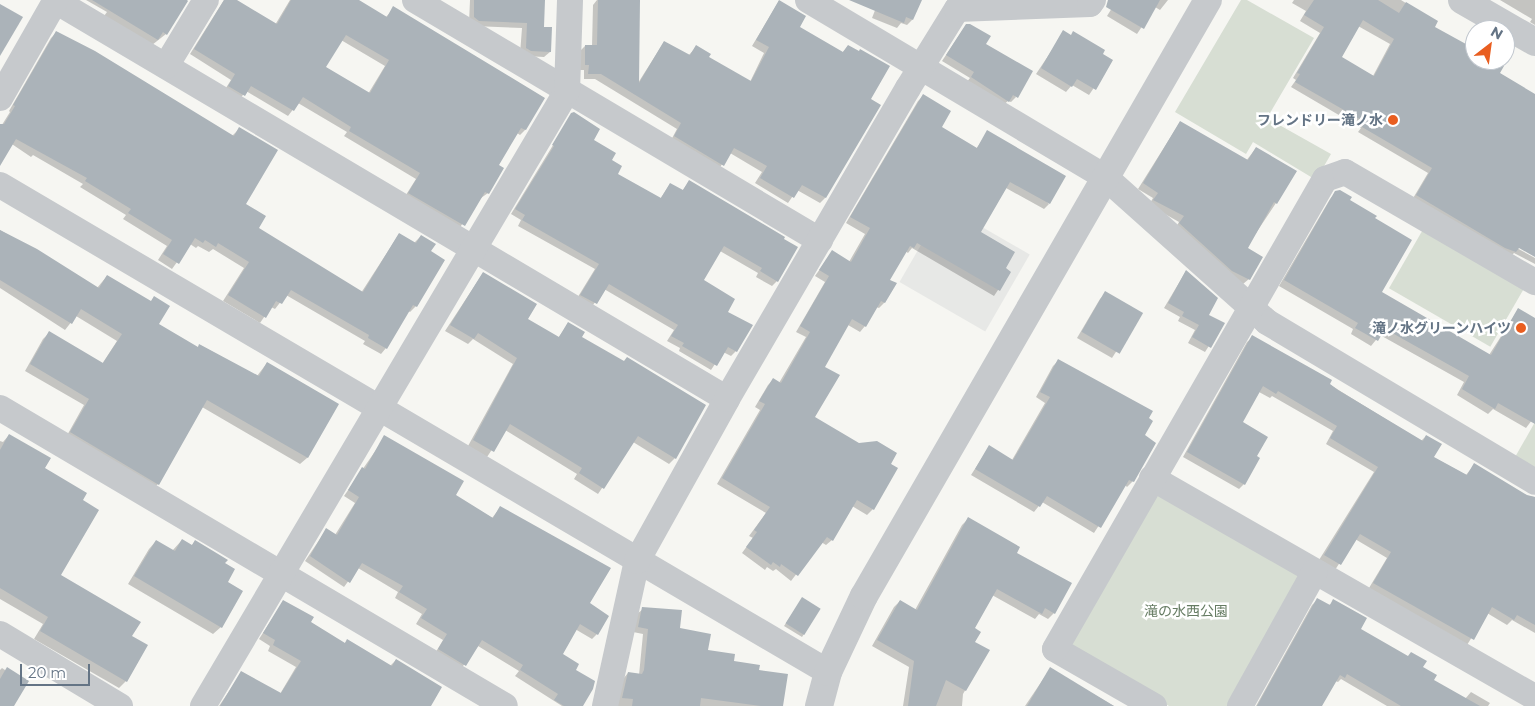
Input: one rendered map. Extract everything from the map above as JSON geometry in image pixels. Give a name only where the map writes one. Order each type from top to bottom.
[{"type":"street","points":[[0,98],[55,0],[472,249],[728,399]]},
{"type":"street","points":[[166,66],[206,0]]},
{"type":"street","points":[[415,0],[820,240]]},
{"type":"street","points":[[203,706],[283,574],[472,249],[567,91],[570,0]]},
{"type":"street","points":[[808,0],[922,66],[1105,177],[1251,309],[1268,322],[1535,482]]},
{"type":"street","points":[[605,706],[637,562],[820,240],[957,9],[1090,4],[1093,0]]},
{"type":"street","points":[[819,706],[828,672],[864,596],[1208,0]]},
{"type":"street","points":[[1462,0],[1535,42]]},
{"type":"street","points":[[1154,706],[1055,649],[1325,179],[1345,172],[1535,282]]},
{"type":"street","points":[[0,185],[637,562],[828,672]]},
{"type":"street","points":[[0,408],[505,706]]},
{"type":"street","points":[[1152,478],[1535,697]]},
{"type":"street","points":[[1240,706],[1314,571]]},
{"type":"street","points":[[0,634],[120,706]]},
{"type":"shaded area","points":[[944,205],[1030,254],[985,332],[900,282]]},
{"type":"green space","points":[[1241,0],[1247,0],[1314,38],[1267,118],[1331,154],[1316,180],[1253,142],[1246,154],[1175,112]]},
{"type":"green space","points":[[1425,226],[1526,284],[1490,347],[1389,288]]},
{"type":"green space","points":[[1535,422],[1535,471],[1514,459]]},
{"type":"green space","name":"滝の水西公園","points":[[1166,494],[1299,571],[1302,584],[1233,706],[1169,706],[1074,651],[1071,638],[1150,498]]},
{"type":"building","points":[[92,0],[188,1],[167,35],[163,32],[158,40]]},
{"type":"building","points":[[224,0],[237,0],[277,24],[291,0],[359,0],[387,17],[393,6],[545,98],[526,130],[521,128],[499,165],[504,168],[489,194],[485,192],[465,226],[408,193],[420,173],[349,131],[351,127],[303,97],[294,111],[251,86],[245,96],[228,86],[235,74],[194,49]],"holes":[[[346,35],[389,60],[370,93],[326,67]]]},
{"type":"building","points":[[474,0],[545,0],[544,27],[552,27],[551,52],[531,51],[526,48],[527,23],[479,21],[474,17]]},
{"type":"building","points":[[598,0],[640,0],[639,83],[664,41],[690,55],[696,45],[711,54],[709,57],[751,81],[769,47],[756,40],[779,0],[806,16],[800,27],[843,52],[848,45],[859,51],[860,49],[890,66],[871,99],[881,105],[826,198],[802,185],[794,198],[760,178],[767,166],[734,148],[724,166],[674,136],[681,123],[601,74],[588,74],[589,65],[585,65],[585,45],[597,45]]},
{"type":"building","points":[[849,0],[922,0],[913,20],[906,17],[904,23]]},
{"type":"building","points":[[1108,0],[1160,0],[1144,29],[1106,7]]},
{"type":"building","points":[[1314,0],[1378,0],[1399,13],[1406,2],[1438,21],[1435,27],[1465,44],[1465,70],[1502,70],[1500,73],[1535,94],[1535,257],[1519,248],[1516,252],[1505,248],[1416,195],[1432,168],[1362,127],[1365,122],[1295,82],[1300,74],[1297,73],[1324,27],[1304,15]],"holes":[[[1363,20],[1394,39],[1374,76],[1342,57]]]},
{"type":"building","points":[[0,4],[23,17],[0,56]]},
{"type":"building","points":[[966,24],[970,24],[991,36],[986,44],[1033,71],[1018,98],[1013,95],[1009,102],[971,77],[974,72],[946,55]]},
{"type":"building","points":[[1063,30],[1071,35],[1073,31],[1105,50],[1103,54],[1113,60],[1096,90],[1077,79],[1072,87],[1041,68]]},
{"type":"building","points":[[56,31],[95,51],[234,136],[239,127],[278,150],[246,204],[266,216],[259,228],[363,292],[399,233],[416,243],[421,235],[436,244],[431,251],[445,260],[417,307],[413,305],[387,349],[368,338],[369,335],[291,290],[282,304],[276,301],[266,318],[228,295],[249,262],[218,243],[216,247],[205,240],[203,243],[195,238],[179,264],[163,254],[172,240],[128,213],[131,209],[85,181],[87,178],[16,139],[0,166],[0,124],[4,124],[15,106],[13,105]]},
{"type":"building","points":[[923,94],[951,111],[942,127],[977,148],[987,130],[1066,176],[1050,204],[1010,182],[981,232],[1015,252],[1006,268],[1011,272],[1000,291],[917,243],[914,248],[910,246],[890,280],[897,283],[885,303],[881,301],[866,327],[852,319],[825,367],[840,375],[815,417],[859,443],[877,441],[897,453],[891,464],[898,468],[874,510],[857,500],[833,541],[827,537],[798,576],[781,564],[780,567],[773,562],[771,565],[746,547],[757,532],[754,530],[770,507],[722,478],[765,404],[759,401],[773,378],[781,383],[810,332],[800,326],[829,276],[819,270],[832,250],[851,262],[870,228],[850,217]]},
{"type":"building","points":[[574,112],[600,129],[594,140],[616,153],[612,160],[622,166],[618,174],[661,198],[670,183],[683,190],[689,180],[785,237],[784,239],[798,247],[778,282],[760,271],[762,268],[724,246],[704,280],[735,299],[728,312],[753,325],[737,352],[728,347],[717,366],[682,346],[684,343],[671,336],[678,325],[609,284],[597,304],[580,295],[599,264],[522,220],[525,215],[515,209],[554,146],[552,145],[571,113]]},
{"type":"building","points":[[1180,121],[1248,160],[1256,147],[1297,171],[1277,204],[1274,202],[1248,248],[1263,257],[1250,280],[1232,271],[1179,223],[1184,216],[1153,200],[1158,193],[1143,183]]},
{"type":"building","points":[[1340,190],[1352,197],[1350,200],[1377,216],[1375,218],[1412,240],[1382,292],[1491,355],[1518,308],[1535,318],[1535,424],[1498,403],[1495,409],[1462,389],[1469,376],[1385,329],[1378,341],[1355,328],[1358,323],[1284,280],[1335,191]]},
{"type":"building","points":[[0,230],[37,249],[99,288],[107,275],[151,301],[154,296],[170,306],[159,324],[198,347],[199,344],[259,376],[267,362],[339,404],[308,458],[207,400],[159,485],[70,432],[89,399],[30,364],[49,331],[103,363],[122,334],[81,309],[72,324],[0,280]]},
{"type":"building","points":[[1186,270],[1218,298],[1209,315],[1225,323],[1211,348],[1192,337],[1199,325],[1182,316],[1184,312],[1168,303]]},
{"type":"building","points":[[483,272],[537,304],[528,319],[559,337],[568,322],[585,332],[582,337],[624,361],[627,357],[706,405],[676,459],[638,436],[604,489],[579,473],[582,468],[510,424],[494,452],[473,440],[517,358],[478,333],[474,339],[450,325]]},
{"type":"building","points":[[1105,291],[1143,313],[1120,354],[1082,332]]},
{"type":"building","points":[[1252,335],[1332,380],[1330,384],[1338,390],[1423,441],[1426,435],[1442,444],[1434,457],[1467,475],[1474,463],[1527,495],[1535,497],[1535,625],[1517,615],[1514,620],[1492,607],[1474,640],[1373,583],[1391,552],[1360,534],[1341,565],[1324,555],[1378,467],[1330,438],[1337,426],[1278,391],[1276,394],[1263,386],[1243,422],[1268,437],[1257,456],[1260,458],[1245,485],[1187,452]]},
{"type":"building","points":[[1058,359],[1153,411],[1149,418],[1153,421],[1145,435],[1156,443],[1134,482],[1129,480],[1101,528],[1047,496],[1040,507],[975,469],[989,445],[1013,460],[1050,397],[1040,392]]},
{"type":"building","points":[[9,434],[51,458],[45,468],[87,493],[83,500],[99,510],[61,575],[141,622],[132,636],[148,645],[127,682],[40,631],[48,617],[0,588],[0,450]]},
{"type":"building","points":[[384,435],[464,481],[456,495],[493,518],[500,506],[611,568],[590,603],[609,616],[598,635],[580,624],[563,654],[579,664],[576,670],[595,681],[593,689],[583,706],[564,706],[554,700],[558,694],[520,670],[523,665],[482,640],[466,666],[438,649],[447,634],[421,618],[427,609],[399,592],[403,586],[362,563],[350,583],[310,556],[326,528],[337,535],[359,497],[348,490],[362,467],[365,469]]},
{"type":"building","points":[[968,517],[1020,547],[1017,553],[1072,583],[1055,614],[1045,608],[1042,614],[997,589],[975,628],[981,632],[975,642],[990,650],[966,691],[946,680],[936,706],[908,706],[914,661],[877,640],[900,600],[917,610]]},
{"type":"building","points":[[182,539],[192,545],[195,540],[228,560],[225,563],[235,569],[228,582],[243,591],[222,628],[134,576],[156,540],[175,551]]},
{"type":"building","points":[[802,597],[821,609],[804,635],[786,623]]},
{"type":"building","points":[[1317,598],[1330,605],[1333,599],[1367,618],[1361,629],[1408,656],[1411,652],[1427,661],[1423,667],[1437,675],[1434,680],[1480,706],[1401,706],[1347,674],[1345,678],[1340,675],[1322,706],[1257,706]]},
{"type":"building","points":[[283,600],[314,617],[311,622],[345,643],[347,639],[392,666],[396,659],[442,687],[431,706],[220,706],[241,671],[281,693],[301,661],[273,645],[275,640],[263,633]]},
{"type":"building","points":[[642,607],[682,610],[680,628],[711,634],[708,650],[735,654],[734,661],[760,665],[759,670],[788,674],[783,706],[761,706],[701,698],[700,706],[632,706],[633,699],[622,698],[628,672],[642,674],[644,670],[648,629],[638,627]]},
{"type":"building","points":[[7,667],[29,681],[14,706],[0,706],[0,679]]},
{"type":"building","points":[[1050,667],[1114,706],[1027,706]]},
{"type":"place","name":"フレンドリー滝ノ水","points":[[1393,120]]},
{"type":"place","name":"滝ノ水グリーンハイツ","points":[[1521,328]]}]
